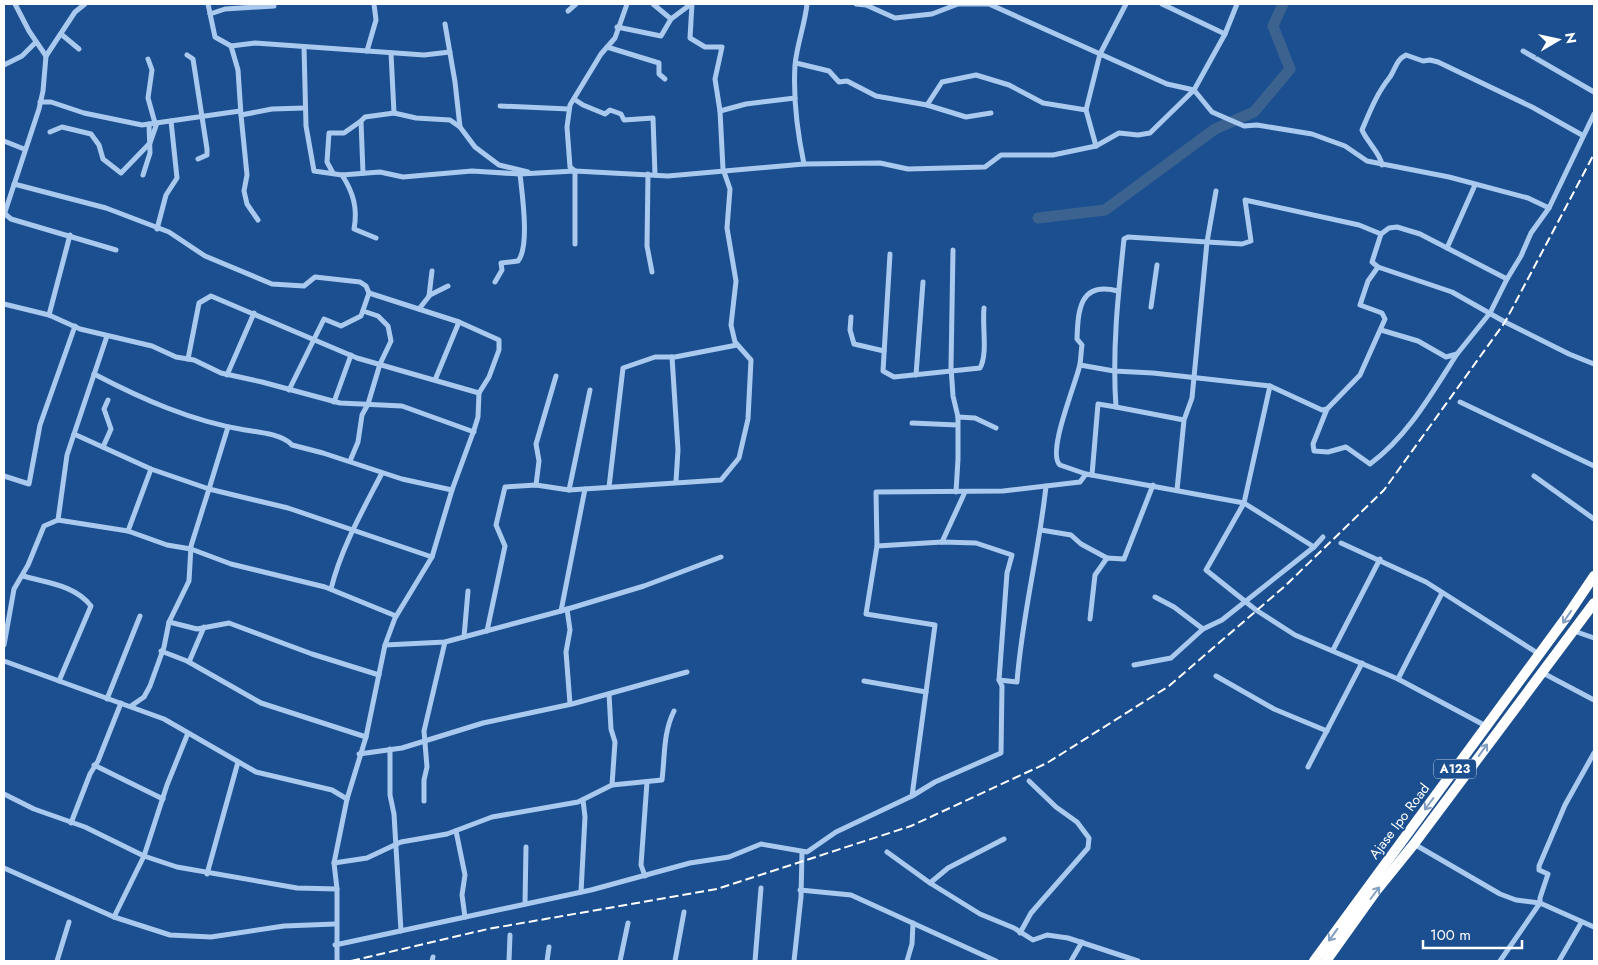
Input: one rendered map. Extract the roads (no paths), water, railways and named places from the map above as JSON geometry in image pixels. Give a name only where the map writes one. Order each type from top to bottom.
[{"type":"highway","name":"Ajase Ipo Road","points":[[1314,961],[1540,654],[1594,576]]},
{"type":"highway","points":[[1582,594],[1594,603]]},
{"type":"highway","name":"Ajase Ipo Road","points":[[1326,961],[1376,891],[1414,844],[1540,672],[1574,631],[1594,603]]},
{"type":"street","points":[[15,4],[46,56]]},
{"type":"street","points":[[84,4],[75,12],[46,56],[40,102],[4,213],[10,219],[116,250]]},
{"type":"street","points":[[208,4],[216,37],[231,46],[256,43],[391,53],[424,54],[450,52]]},
{"type":"street","points":[[367,51],[376,20],[374,4]]},
{"type":"street","points":[[568,11],[576,4]]},
{"type":"street","points":[[575,171],[570,167],[567,127],[569,110],[607,47],[615,38],[617,27],[627,4]]},
{"type":"street","points":[[653,4],[671,19]]},
{"type":"street","points":[[617,27],[661,36],[671,19],[692,4]]},
{"type":"street","points":[[487,631],[505,546],[496,525],[505,487],[536,485],[569,490],[721,480],[739,458],[748,419],[752,360],[737,345],[731,326],[736,281],[728,228],[730,189],[722,169],[720,111],[715,79],[722,48],[705,47],[690,38],[692,4]]},
{"type":"street","points":[[804,164],[795,122],[795,98],[796,63],[806,4]]},
{"type":"street","points":[[856,4],[864,4],[895,18],[932,14],[958,4],[989,4],[1166,84],[1194,90],[1212,112],[1244,126],[1257,125],[1312,134],[1345,146],[1367,161],[1449,177],[1528,198],[1549,208]]},
{"type":"street","points":[[1096,146],[1086,110],[1100,54],[1126,4]]},
{"type":"street","points":[[1162,4],[1225,34]]},
{"type":"street","points":[[304,47],[308,146],[314,171],[342,175],[380,172],[403,177],[472,171],[520,174],[575,171],[655,175],[804,164],[880,163],[908,169],[985,167],[1001,155],[1053,155],[1096,146],[1119,133],[1138,135],[1150,133],[1194,90],[1225,34],[1237,4]]},
{"type":"street","points":[[210,14],[225,9],[274,6]]},
{"type":"street","points":[[445,24],[460,127]]},
{"type":"street","points":[[61,34],[79,49]]},
{"type":"street","points":[[4,65],[22,56],[36,42]]},
{"type":"street","points":[[231,46],[238,70],[247,175],[244,191],[247,204],[258,220]]},
{"type":"street","points":[[607,47],[658,63],[659,74],[665,78]]},
{"type":"street","points":[[1523,51],[1594,92]]},
{"type":"street","points":[[391,53],[394,113]]},
{"type":"street","points":[[187,55],[193,59],[203,116],[207,155],[198,159]]},
{"type":"street","points":[[1382,165],[1381,159],[1366,140],[1362,130],[1381,87],[1390,76],[1398,59],[1406,55],[1423,61],[1438,62],[1532,107],[1582,135]]},
{"type":"street","points":[[50,132],[62,127],[91,134],[99,145],[103,159],[121,173],[150,143],[156,123],[148,98],[152,70],[148,59]]},
{"type":"street","points":[[796,63],[828,71],[839,82],[847,82],[876,96],[927,104],[966,117],[991,113]]},
{"type":"street","points":[[927,104],[942,82],[976,75],[1009,86],[1043,103],[1086,110]]},
{"type":"street","points":[[720,111],[746,104],[795,98]]},
{"type":"street","points":[[574,99],[605,114],[610,110],[621,114],[624,120],[653,118],[655,175]]},
{"type":"street","points":[[40,102],[50,102],[84,113],[142,125],[203,116],[305,108]]},
{"type":"street","points":[[500,106],[569,110]]},
{"type":"street","points":[[333,174],[328,162],[329,133],[344,133],[365,117],[394,113],[416,118],[450,120],[460,127],[475,146],[499,165],[532,174]]},
{"type":"street","points":[[1378,267],[1368,281],[1360,305],[1382,313],[1385,319],[1381,330],[1360,375],[1327,408],[1313,444],[1314,451],[1328,452],[1346,447],[1370,464],[1387,452],[1409,426],[1457,354],[1490,313],[1521,256],[1531,233],[1549,208],[1582,135],[1594,114]]},
{"type":"street","points":[[157,228],[166,194],[177,178],[171,120]]},
{"type":"street","points":[[361,121],[364,173]]},
{"type":"street","points":[[143,176],[150,153],[149,124]]},
{"type":"street","points":[[4,141],[24,149]]},
{"type":"street","points":[[575,171],[575,244]]},
{"type":"street","points":[[494,282],[502,270],[502,263],[518,261],[522,257],[524,228],[520,174]]},
{"type":"street","points":[[648,174],[647,246],[652,272]]},
{"type":"street","points":[[342,175],[352,190],[356,216],[354,230],[376,238]]},
{"type":"street","points":[[14,184],[106,208],[169,232],[205,256],[272,284],[304,286],[314,277],[360,282],[366,286],[369,293],[361,316],[341,326],[324,319],[290,390]]},
{"type":"street","points":[[1447,248],[1474,185]]},
{"type":"street","points":[[1177,490],[1184,420],[1192,398],[1207,242],[1216,191]]},
{"type":"street","points":[[1116,407],[1114,371],[1118,291],[1124,239],[1128,237],[1242,244],[1251,242],[1245,200],[1359,225],[1381,234]]},
{"type":"street","points":[[1507,279],[1420,234],[1397,227],[1389,228],[1381,234],[1372,262],[1378,267],[1435,284],[1569,354],[1594,364]]},
{"type":"street","points":[[48,315],[70,235]]},
{"type":"street","points":[[953,250],[951,372],[958,417],[956,492]]},
{"type":"street","points":[[890,254],[883,371],[894,377],[980,368],[984,361],[982,324],[984,308]]},
{"type":"street","points":[[1152,307],[1156,265]]},
{"type":"street","points":[[429,296],[432,271]]},
{"type":"street","points":[[916,375],[923,282]]},
{"type":"street","points":[[419,309],[429,296],[448,286]]},
{"type":"street","points":[[1118,291],[1108,288],[1094,290],[1083,298],[1078,317],[1077,339],[1082,345],[1080,365],[1063,418],[1056,457],[1060,465],[1089,475],[1244,502],[1314,547]]},
{"type":"street","points":[[337,961],[335,924],[337,889],[334,863],[347,800],[359,754],[366,737],[385,645],[396,616],[432,557],[452,490],[474,432],[478,417],[479,393],[489,377],[499,350],[499,340],[459,322],[369,293]]},
{"type":"street","points":[[188,359],[199,303],[211,296],[351,355],[479,393]]},
{"type":"street","points":[[4,304],[48,315],[107,336],[152,346],[176,357],[188,359],[227,374],[334,402],[402,406],[474,432]]},
{"type":"street","points":[[350,462],[358,442],[362,415],[368,404],[380,364],[391,340],[388,326],[378,316],[363,311]]},
{"type":"street","points":[[227,374],[254,313]]},
{"type":"street","points":[[851,317],[850,330],[854,344],[884,351]]},
{"type":"street","points":[[435,380],[459,322]]},
{"type":"street","points":[[4,476],[30,484],[40,425],[75,326]]},
{"type":"street","points":[[1381,330],[1418,341],[1446,357],[1457,354]]},
{"type":"street","points":[[58,520],[67,455],[107,336]]},
{"type":"street","points":[[609,487],[623,368],[655,357],[672,357],[737,345]]},
{"type":"street","points":[[334,402],[351,355]]},
{"type":"street","points":[[672,357],[678,450],[676,482]]},
{"type":"street","points":[[1080,365],[1114,371],[1194,377],[1270,386],[1322,410],[1327,408]]},
{"type":"street","points":[[94,374],[155,403],[228,426],[288,441],[292,444],[382,473],[452,490]]},
{"type":"street","points":[[536,485],[539,461],[536,444],[556,376]]},
{"type":"street","points":[[1270,386],[1244,502],[1206,570],[1244,602],[1296,635],[1398,680],[1487,726]]},
{"type":"street","points":[[569,490],[590,390]]},
{"type":"street","points":[[103,447],[111,429],[104,409],[108,400]]},
{"type":"street","points":[[1460,402],[1594,466]]},
{"type":"street","points":[[912,796],[935,624],[866,614],[876,546],[876,492],[1003,491],[1080,482],[1089,475],[1098,404],[1184,420]]},
{"type":"street","points":[[958,417],[975,418],[996,428]]},
{"type":"street","points":[[912,423],[957,425]]},
{"type":"street","points":[[131,706],[144,697],[152,680],[169,622],[189,581],[191,548],[228,426]]},
{"type":"street","points":[[74,434],[151,469],[209,489],[288,508],[432,557]]},
{"type":"street","points":[[128,531],[151,469]]},
{"type":"street","points":[[331,589],[335,573],[354,529],[382,473]]},
{"type":"street","points":[[1534,476],[1594,520]]},
{"type":"street","points":[[999,680],[1017,682],[1020,646],[1041,530],[1046,486]]},
{"type":"street","points":[[1041,530],[1072,535],[1080,544],[1107,558],[1124,559],[1153,486]]},
{"type":"street","points":[[570,704],[566,652],[570,624],[564,610],[585,489]]},
{"type":"street","points":[[942,542],[965,492]]},
{"type":"street","points":[[4,645],[6,613],[14,589],[23,576],[44,526],[58,520],[128,531],[167,545],[191,548],[230,564],[331,589],[396,616]]},
{"type":"street","points":[[1134,666],[1171,658],[1203,629],[1222,620],[1314,547],[1323,536]]},
{"type":"street","points":[[336,945],[581,892],[690,863],[729,857],[761,844],[808,852],[836,832],[912,796],[935,782],[1001,753],[1002,686],[999,680],[1007,573],[1012,555],[976,543],[942,542],[876,546]]},
{"type":"street","points":[[1341,543],[1380,559],[1442,593],[1540,654]]},
{"type":"street","points":[[385,645],[445,642],[487,631],[644,586],[721,557]]},
{"type":"street","points":[[1090,619],[1095,575],[1107,558]]},
{"type":"street","points":[[1333,650],[1380,559]]},
{"type":"street","points":[[23,576],[72,589],[83,596],[90,606],[59,681]]},
{"type":"street","points":[[464,636],[468,591]]},
{"type":"street","points":[[1398,680],[1442,593]]},
{"type":"street","points":[[1154,597],[1174,607],[1203,629]]},
{"type":"street","points":[[107,699],[140,616]]},
{"type":"street","points":[[169,622],[198,629],[229,623],[379,675]]},
{"type":"street","points":[[189,662],[204,627]]},
{"type":"street","points":[[1574,631],[1594,638]]},
{"type":"street","points":[[424,801],[424,780],[427,767],[425,739],[428,709],[445,642]]},
{"type":"street","points":[[162,651],[189,662],[261,703],[366,737]]},
{"type":"street","points":[[4,661],[164,719],[238,762],[268,777],[332,790],[347,800]]},
{"type":"street","points":[[1308,767],[1362,663]]},
{"type":"street","points":[[359,754],[402,748],[425,739],[483,723],[570,704],[686,672]]},
{"type":"street","points":[[1540,672],[1594,700]]},
{"type":"street","points":[[1216,676],[1274,709],[1327,731]]},
{"type":"street","points":[[864,680],[926,692]]},
{"type":"street","points":[[608,694],[611,729],[615,742],[612,785]]},
{"type":"street","points":[[71,823],[121,703]]},
{"type":"street","points":[[334,863],[367,858],[396,844],[456,830],[492,817],[583,800],[612,785],[662,780],[664,745],[674,711]]},
{"type":"street","points":[[114,917],[144,856],[188,733]]},
{"type":"street","points":[[390,749],[390,795],[394,814],[401,932]]},
{"type":"street","points":[[1500,961],[1540,903],[1548,874],[1539,870],[1538,866],[1565,805],[1594,753]]},
{"type":"street","points":[[207,874],[238,762]]},
{"type":"street","points":[[94,766],[163,799]]},
{"type":"street","points":[[1020,934],[1032,913],[1088,848],[1090,838],[1077,822],[1056,807],[1029,781]]},
{"type":"street","points":[[645,876],[641,865],[648,782]]},
{"type":"street","points":[[4,794],[34,809],[85,827],[144,856],[207,874],[297,888],[337,889]]},
{"type":"street","points":[[581,892],[585,817],[583,800]]},
{"type":"street","points":[[456,830],[465,875],[462,895],[465,917]]},
{"type":"street","points":[[930,883],[948,868],[1004,839]]},
{"type":"street","points":[[1414,844],[1500,894],[1516,900],[1540,903],[1581,923],[1594,926]]},
{"type":"street","points":[[525,904],[526,847]]},
{"type":"street","points":[[794,961],[801,898],[802,852]]},
{"type":"street","points":[[887,852],[930,883],[980,914],[1014,928],[1020,934],[1033,940],[1047,935],[1082,942],[1138,961]]},
{"type":"street","points":[[4,868],[114,917],[170,934],[212,937],[284,926],[335,924]]},
{"type":"street","points":[[755,961],[761,888]]},
{"type":"street","points":[[800,890],[851,896],[996,961]]},
{"type":"street","points":[[675,961],[684,912]]},
{"type":"street","points":[[57,961],[69,922]]},
{"type":"street","points":[[620,961],[628,923]]},
{"type":"street","points":[[907,961],[912,944],[913,923]]},
{"type":"street","points":[[1559,961],[1581,923]]},
{"type":"street","points":[[509,961],[510,935]]},
{"type":"street","points":[[1072,961],[1082,942]]},
{"type":"street","points":[[547,961],[549,947]]},
{"type":"waterway","points":[[1038,218],[1105,210],[1215,129],[1254,112],[1290,69],[1273,26],[1283,4]]},
{"type":"railway","points":[[351,961],[488,929],[717,889],[911,826],[1047,763],[1169,686],[1285,586],[1384,490],[1505,322],[1594,154]]}]
